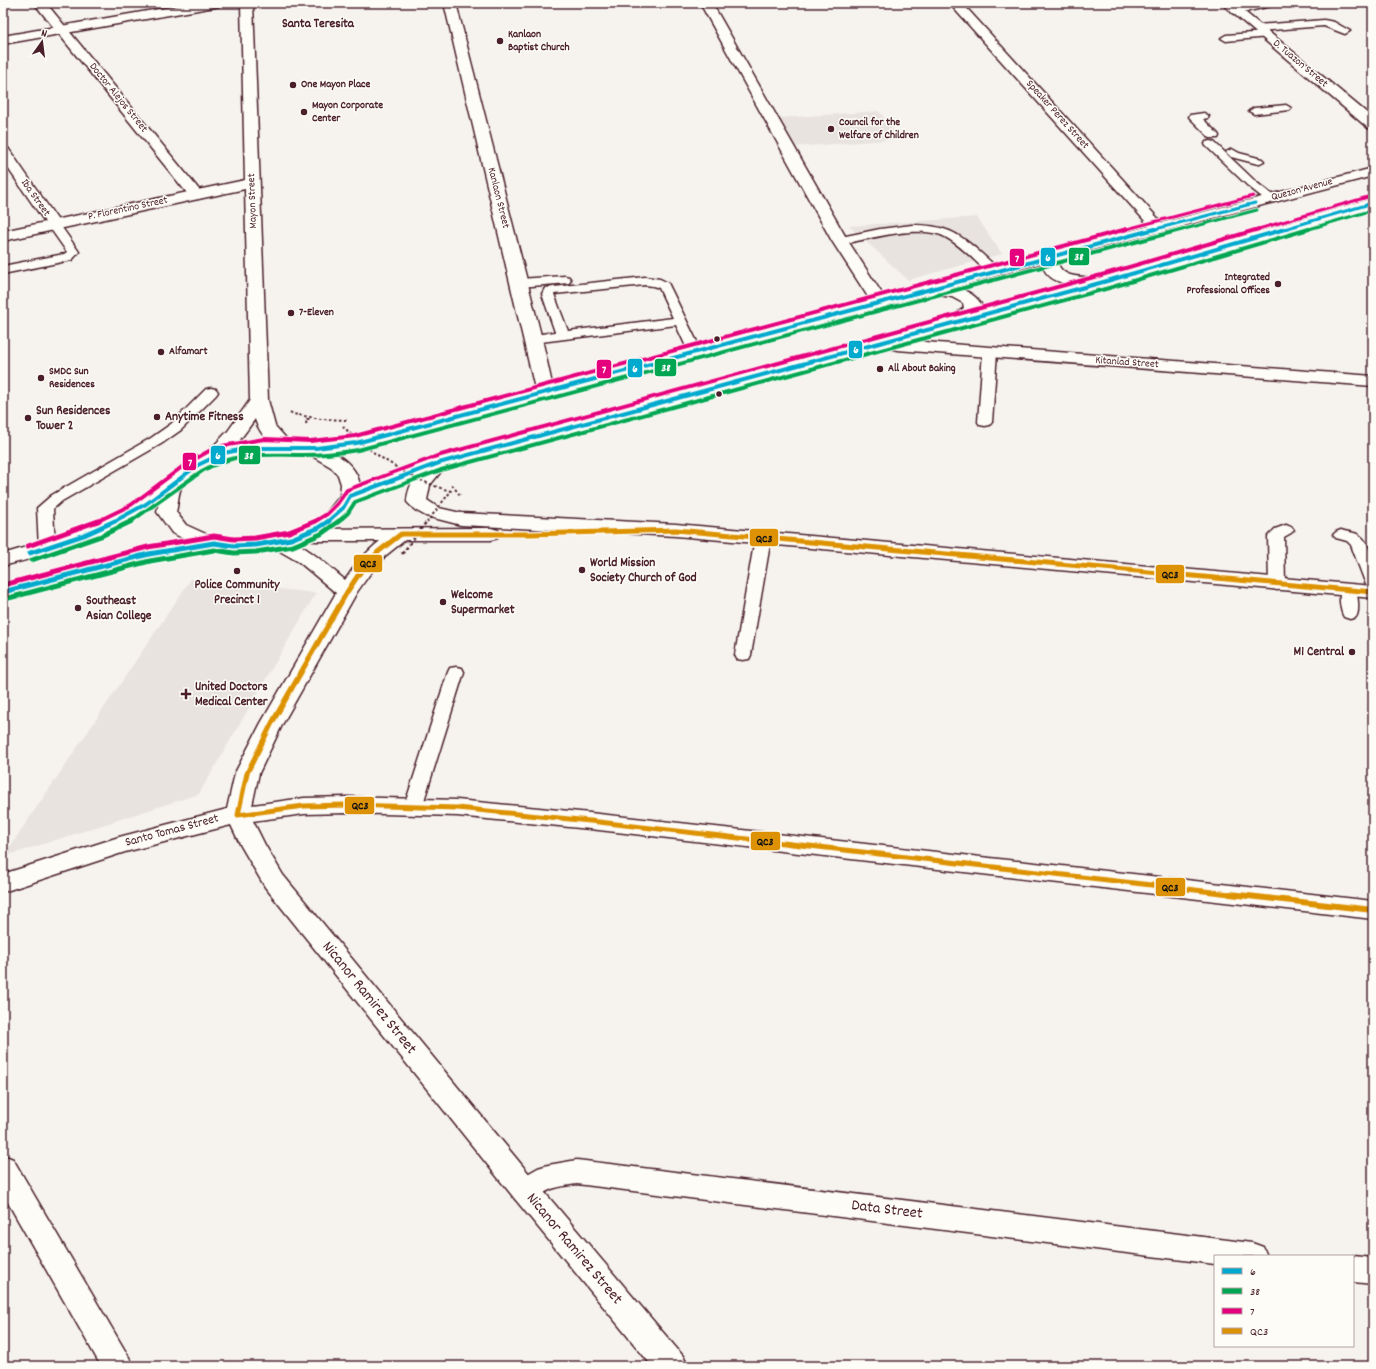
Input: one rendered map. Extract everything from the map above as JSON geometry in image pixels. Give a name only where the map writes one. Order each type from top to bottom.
[{"type":"street","name":"Doctor Alejos Street","points":[[40,3],[196,195]]},
{"type":"street","points":[[3,40],[63,30],[184,6],[214,3]]},
{"type":"street","name":"Mayon Street","points":[[247,3],[259,400],[266,426],[284,446]]},
{"type":"street","name":"Kanlaon Street","points":[[450,3],[545,393]]},
{"type":"street","points":[[706,3],[840,241],[880,302]]},
{"type":"street","name":"Speaker Perez Street","points":[[955,3],[1159,228]]},
{"type":"street","points":[[1232,6],[1267,3]]},
{"type":"street","name":"D. Tuazon Street","points":[[1232,6],[1373,125]]},
{"type":"street","name":"Iba Street","points":[[3,151],[61,225]]},
{"type":"street","name":"Quezon Avenue","points":[[302,448],[332,447],[376,438],[1062,253],[1373,172]]},
{"type":"street","name":"P. Florentino Street","points":[[3,236],[61,225],[252,183]]},
{"type":"street","points":[[350,496],[440,463],[882,341],[1107,281],[1373,203]]},
{"type":"street","points":[[1062,253],[1050,264],[1051,268],[1058,275],[1081,282],[1107,281]]},
{"type":"street","points":[[911,294],[945,291],[958,293],[968,297],[973,303],[972,310],[964,317],[953,322]]},
{"type":"street","name":"Kitanlad Street","points":[[882,341],[897,345],[1373,381]]},
{"type":"street","points":[[211,458],[235,435],[259,400]]},
{"type":"street","points":[[3,559],[47,548],[96,531],[134,511],[173,484],[190,469],[224,453],[250,447],[284,446],[302,448],[321,454],[336,461],[346,471],[351,483],[350,496],[343,508],[331,520],[318,528],[302,535],[278,542],[234,546],[195,538],[180,530],[170,520],[167,514],[166,504],[167,496],[173,484]]},
{"type":"street","points":[[440,463],[422,481],[416,493],[417,502],[425,509],[437,515],[485,521],[676,530],[1277,585],[1373,592]]},
{"type":"street","points":[[302,535],[530,534],[676,530]]},
{"type":"street","points":[[238,814],[247,773],[272,723],[347,592],[361,571],[378,552],[401,534]]},
{"type":"street","points":[[278,542],[306,558],[347,592]]},
{"type":"street","points":[[3,592],[149,554],[214,543]]},
{"type":"street","name":"Santo Tomas Street","points":[[3,883],[47,867],[167,831],[238,814],[304,806],[347,805],[457,808],[590,821],[1373,910]]},
{"type":"street","name":"Nicanor Ramirez Street","points":[[238,814],[253,846],[274,881],[525,1190],[672,1366]]},
{"type":"street","points":[[3,1167],[118,1366]]},
{"type":"street","name":"Data Street","points":[[525,1190],[548,1177],[577,1172],[1244,1255]]},
{"type":"street","points":[[1354,1269],[1373,1271]]},
{"type":"lane","points":[[1226,38],[1261,31],[1324,23],[1331,24],[1345,31]]},
{"type":"lane","points":[[1254,111],[1286,108]]},
{"type":"lane","points":[[1204,116],[1194,117],[1212,140],[1252,184],[1271,199]]},
{"type":"lane","points":[[1232,152],[1235,155],[1258,161]]},
{"type":"lane","points":[[3,270],[68,257],[73,252],[61,225]]},
{"type":"lane","points":[[840,241],[917,228],[936,229],[949,234],[994,272]]},
{"type":"lane","points":[[519,283],[655,272]]},
{"type":"lane","points":[[563,336],[548,294],[553,290],[646,281],[656,282],[664,286],[695,352]]},
{"type":"lane","points":[[533,339],[681,321]]},
{"type":"lane","points":[[985,422],[990,352]]},
{"type":"lane","points":[[47,548],[45,508],[56,498],[156,441],[176,427],[211,392]]},
{"type":"lane","points":[[1277,585],[1276,536],[1280,532],[1286,530]]},
{"type":"lane","points":[[1341,535],[1352,538],[1358,544],[1373,582]]},
{"type":"lane","points":[[743,655],[763,538]]},
{"type":"lane","points":[[1348,590],[1350,614]]},
{"type":"lane","points":[[412,807],[456,672]]},
{"type":"path","points":[[259,400],[280,397],[284,407],[293,414],[321,419],[354,420],[376,438]]},
{"type":"path","points":[[343,426],[353,437],[383,460],[438,488],[451,491],[402,554]]},
{"type":"shaded area","name":"Council for the Welfare of Children","points":[[879,111],[900,139],[782,148],[764,119]]},
{"type":"shaded area","points":[[977,217],[1002,254],[908,280],[849,226]]},
{"type":"shaded area","name":"United Doctors Medical Center","points":[[191,579],[316,593],[199,794],[3,857]]},
{"type":"transit line","name":"7","points":[[28,546],[81,528],[119,512],[143,497],[186,464],[209,451],[222,446],[264,439],[310,441],[355,436],[1061,246],[1253,196]]},
{"type":"transit line","name":"7","points":[[3,585],[148,547],[214,536],[234,539],[255,538],[289,532],[315,522],[327,514],[337,504],[347,490],[437,456],[1105,274],[1371,196]]},
{"type":"transit line","name":"6","points":[[30,553],[84,535],[122,518],[146,504],[198,465],[210,458],[233,450],[252,448],[316,448],[356,443],[1063,253],[1255,203]]},
{"type":"transit line","name":"6","points":[[3,592],[149,554],[214,543],[234,546],[256,545],[291,539],[318,528],[331,520],[343,508],[350,496],[439,463],[1107,281],[1373,203]]},
{"type":"transit line","name":"38","points":[[32,560],[87,541],[127,524],[150,510],[202,471],[213,465],[235,457],[254,454],[317,455],[358,450],[1065,260],[1257,210]]},
{"type":"transit line","name":"38","points":[[5,599],[150,561],[214,550],[234,553],[256,552],[293,546],[321,534],[335,525],[348,513],[355,502],[441,470],[1109,288],[1373,210]]},
{"type":"transit line","name":"QC3","points":[[1373,592],[676,530],[530,534],[401,534],[378,552],[361,571],[347,592],[272,723],[247,773],[238,815],[304,806],[347,805],[457,808],[590,821],[1373,910]]},
{"type":"place","name":"Kanlaon Baptist Church","points":[[500,41]]},
{"type":"place","name":"One Mayon Place","points":[[293,85]]},
{"type":"place","name":"Mayon Corporate Center","points":[[304,112]]},
{"type":"place","name":"Council for the Welfare of Children","points":[[831,129]]},
{"type":"place","name":"Integrated Professional Offices","points":[[1278,284]]},
{"type":"place","name":"7-Eleven","points":[[291,313]]},
{"type":"place","name":"Alfamart","points":[[161,352]]},
{"type":"place","name":"All About Baking","points":[[880,369]]},
{"type":"place","name":"SMDC Sun Residences","points":[[41,378]]},
{"type":"place","name":"Anytime Fitness","points":[[157,417]]},
{"type":"place","name":"Sun Residences Tower 2","points":[[28,418]]},
{"type":"place","name":"World Mission Society Church of God","points":[[582,570]]},
{"type":"place","name":"Police Community Precinct 1","points":[[237,571]]},
{"type":"place","name":"Welcome Supermarket","points":[[443,602]]},
{"type":"place","name":"Southeast Asian College","points":[[78,608]]},
{"type":"place","name":"M1 Central","points":[[1352,652]]},
{"type":"place","name":"United Doctors Medical Center","points":[[186,694]]},
{"type":"district","name":"Santa Teresita","points":[[318,24]]}]
